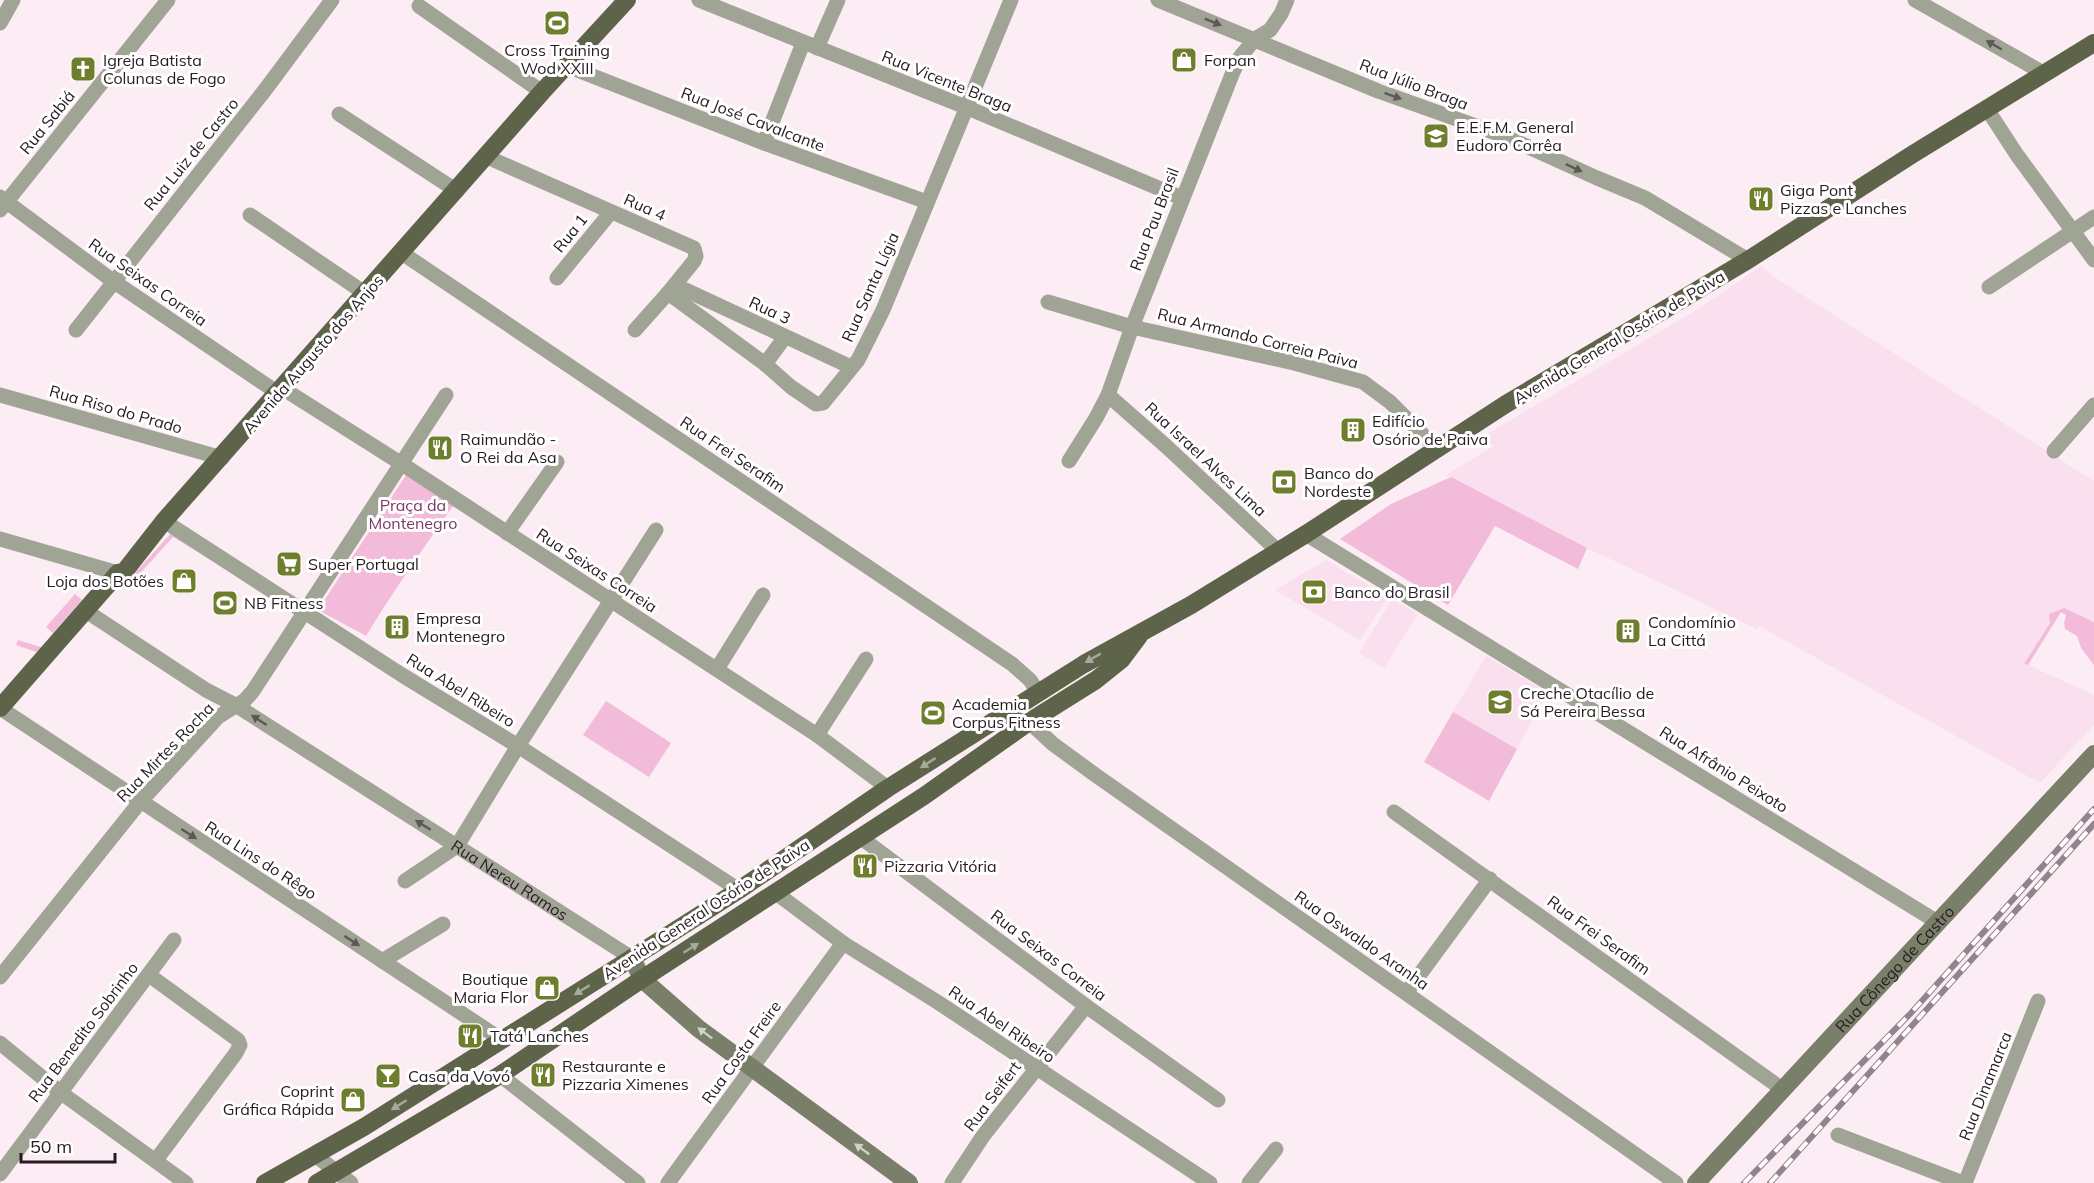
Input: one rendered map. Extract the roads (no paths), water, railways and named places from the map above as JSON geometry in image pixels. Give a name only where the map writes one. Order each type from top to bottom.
[{"type":"main road","name":"Avenida Augusto dos Anjos","points":[[0,708],[118,573],[124,572],[164,521],[222,458],[542,92],[627,0]]},
{"type":"main road","name":"Avenida General Osório de Paiva","points":[[266,1183],[364,1127],[739,890],[888,788],[1038,692],[1144,629],[1191,605],[1306,534],[1506,404],[1748,260],[2094,43]]},
{"type":"main road","name":"Avenida General Osório de Paiva","points":[[317,1183],[344,1178],[642,979],[924,796],[1078,692],[1121,660],[1144,629]]},
{"type":"main road","name":"Rua Cônego de Castro","points":[[1696,1183],[2094,754]]},
{"type":"main road","points":[[632,958],[642,979],[699,1029],[909,1183]]},
{"type":"street","points":[[0,23],[13,0]]},
{"type":"street","name":"Rua Sabiá","points":[[2,203],[168,0]]},
{"type":"street","name":"Rua Luiz de Castro","points":[[76,330],[265,90],[332,0]]},
{"type":"street","name":"Rua Vicente Braga","points":[[699,0],[968,108],[1182,198]]},
{"type":"street","points":[[764,143],[810,46],[838,0]]},
{"type":"street","name":"Rua Santa Lígia","points":[[671,289],[791,387],[820,404],[823,403],[858,360],[883,310],[1011,0]]},
{"type":"street","name":"Rua Júlio Braga","points":[[1158,0],[1378,91],[1504,136],[1645,198],[1748,260]]},
{"type":"street","name":"Rua Pau Brasil","points":[[1069,461],[1108,394],[1182,198],[1240,57],[1255,39],[1270,30],[1287,0]]},
{"type":"street","points":[[1915,0],[2045,74]]},
{"type":"street","points":[[419,6],[542,92]]},
{"type":"street","name":"Rua José Cavalcante","points":[[567,66],[764,143],[927,202]]},
{"type":"street","points":[[1987,109],[2017,155],[2094,260]]},
{"type":"street","points":[[339,114],[457,191]]},
{"type":"street","name":"Rua 4","points":[[487,157],[694,248],[696,256],[694,261],[635,330]]},
{"type":"street","name":"Rua Seixas Correia","points":[[2,203],[113,281],[280,391],[402,464],[817,735],[888,788]]},
{"type":"street","name":"Rua 1","points":[[557,278],[611,212]]},
{"type":"street","points":[[250,215],[366,294]]},
{"type":"street","points":[[1989,287],[2094,217]]},
{"type":"street","name":"Rua Frei Serafim","points":[[402,253],[1012,664],[1030,680],[1038,692]]},
{"type":"street","name":"Rua 3","points":[[671,289],[851,367]]},
{"type":"street","name":"Rua Armando Correia Paiva","points":[[1048,302],[1132,327],[1294,363],[1363,382],[1390,402],[1437,449]]},
{"type":"street","points":[[765,364],[785,337]]},
{"type":"street","name":"Rua Israel Alves Lima","points":[[1108,394],[1278,551]]},
{"type":"street","name":"Rua Riso do Prado","points":[[0,395],[222,458]]},
{"type":"street","name":"Rua Mirtes Rocha","points":[[0,977],[140,802],[218,717],[237,706],[253,691],[446,395]]},
{"type":"street","points":[[2054,451],[2094,405]]},
{"type":"street","points":[[507,533],[557,462]]},
{"type":"street","name":"Rua Abel Ribeiro","points":[[164,521],[518,746],[739,890]]},
{"type":"street","points":[[405,881],[457,846],[656,530]]},
{"type":"street","name":"Rua Afrânio Peixoto","points":[[1306,534],[1939,923]]},
{"type":"street","points":[[0,539],[118,573]]},
{"type":"street","points":[[717,669],[763,595]]},
{"type":"street","name":"Rua Nereu Ramos","points":[[86,611],[206,690],[237,706],[337,772],[632,958]]},
{"type":"street","points":[[817,735],[866,658]]},
{"type":"street","name":"Rua Lins do Rêgo","points":[[0,708],[502,1040]]},
{"type":"street","name":"Rua Oswaldo Aranha","points":[[1029,723],[1094,774],[1676,1183]]},
{"type":"street","name":"Rua Frei Serafim","points":[[1394,812],[1782,1089]]},
{"type":"street","name":"Rua Seixas Correia","points":[[860,837],[1086,1006],[1218,1100]]},
{"type":"street","points":[[1406,993],[1490,879]]},
{"type":"street","name":"Rua Abel Ribeiro","points":[[776,893],[843,943],[939,1003],[1035,1069],[1210,1183]]},
{"type":"street","points":[[382,961],[442,924]]},
{"type":"street","name":"Rua Benedito Sobrinho","points":[[0,1174],[174,940]]},
{"type":"street","name":"Rua Costa Freire","points":[[668,1183],[843,943]]},
{"type":"street","points":[[149,975],[238,1040],[240,1045],[156,1160]]},
{"type":"street","name":"Rua Dinamarca","points":[[1964,1183],[2038,1002]]},
{"type":"street","name":"Rua Seifert","points":[[952,1183],[983,1136],[1086,1006]]},
{"type":"street","points":[[0,1043],[60,1092],[186,1183]]},
{"type":"street","points":[[500,1075],[638,1183]]},
{"type":"street","points":[[1838,1135],[1964,1183]]},
{"type":"street","points":[[1249,1183],[1276,1149]]},
{"type":"street","points":[[315,1155],[344,1178]]},
{"type":"railway","points":[[1744,1183],[1911,1013],[2094,809]]},
{"type":"railway","points":[[1770,1183],[2094,824]]},
{"type":"place","name":"Cross Training Wod XXIII","points":[[557,23]]},
{"type":"place","name":"Forpan","points":[[1184,60]]},
{"type":"place","name":"Igreja Batista Colunas de Fogo","points":[[83,69]]},
{"type":"place","name":"E.E.F.M. General Eudoro Corrêa","points":[[1436,136]]},
{"type":"place","name":"Giga Pont Pizzas e Lanches","points":[[1761,199]]},
{"type":"place","name":"Edifício Osório de Paiva","points":[[1353,430]]},
{"type":"place","name":"Raimundão - O Rei da Asa","points":[[440,448]]},
{"type":"place","name":"Banco do Nordeste","points":[[1284,482]]},
{"type":"place","name":"Super Portugal","points":[[289,564]]},
{"type":"place","name":"Loja dos Botões","points":[[184,581]]},
{"type":"place","name":"Banco do Brasil","points":[[1314,592]]},
{"type":"place","name":"NB Fitness","points":[[225,603]]},
{"type":"place","name":"Empresa Montenegro","points":[[397,627]]},
{"type":"place","name":"Condomínio La Cittá","points":[[1628,631]]},
{"type":"place","name":"Creche Otacílio de Sá Pereira Bessa","points":[[1500,702]]},
{"type":"place","name":"Academia Corpus Fitness","points":[[933,713]]},
{"type":"place","name":"Pizzaria Vitória","points":[[865,866]]},
{"type":"place","name":"Boutique Maria Flor","points":[[547,988]]},
{"type":"place","name":"Tatá Lanches","points":[[470,1036]]},
{"type":"place","name":"Restaurante e Pizzaria Ximenes","points":[[543,1075]]},
{"type":"place","name":"Casa da Vovó","points":[[388,1076]]},
{"type":"place","name":"Coprint Gráfica Rápida","points":[[353,1100]]},
{"type":"park label","name":"Praça da Montenegro","points":[[413,514]]}]
